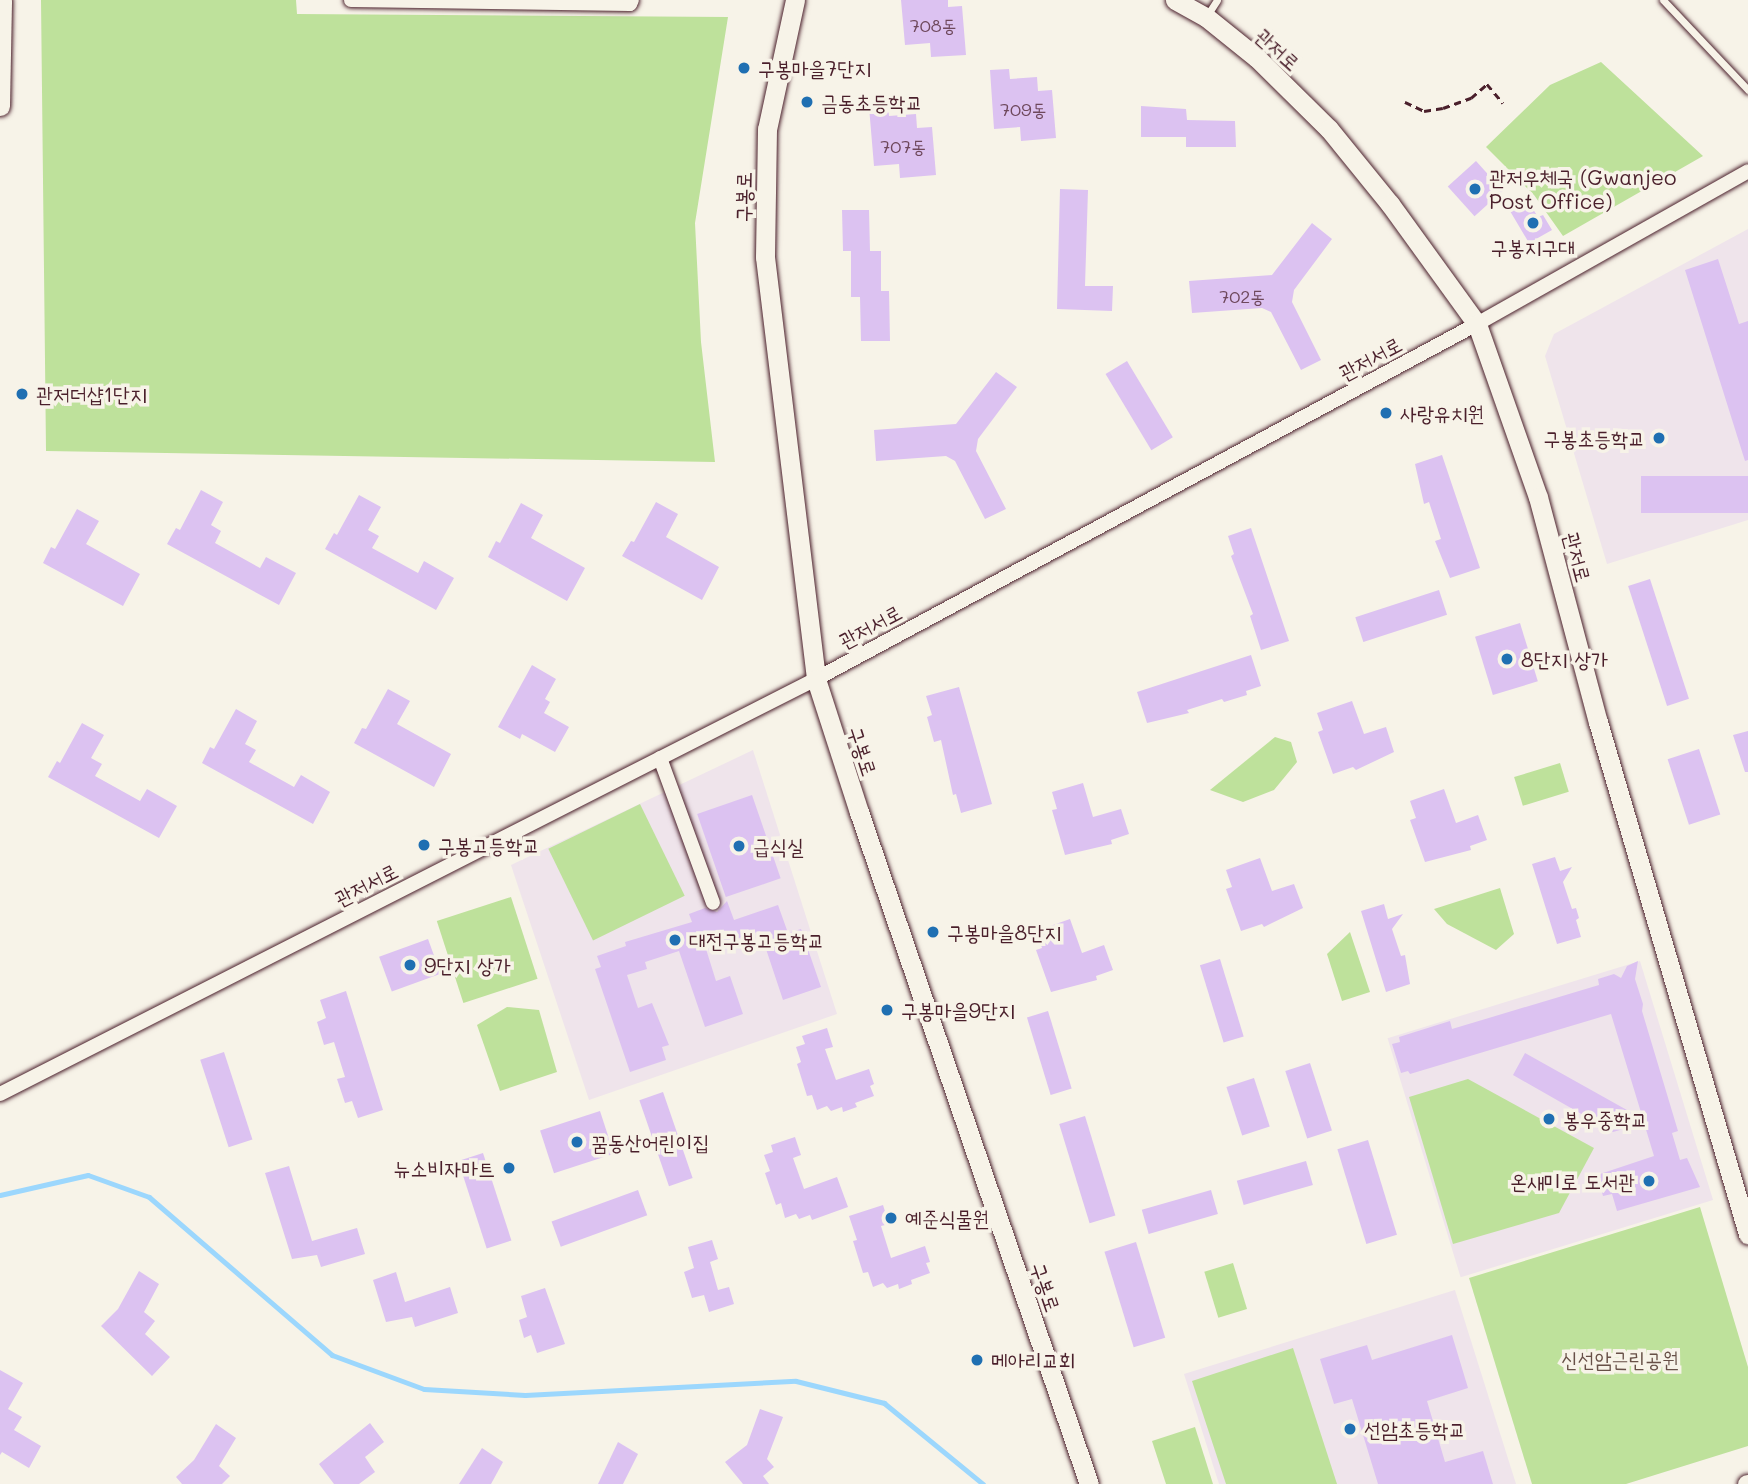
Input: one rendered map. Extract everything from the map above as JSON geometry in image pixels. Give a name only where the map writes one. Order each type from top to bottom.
[{"type":"street","points":[[0,106],[2,0]]},
{"type":"street","points":[[351,0],[630,4],[632,0]]},
{"type":"street","name":"구봉로","points":[[795,0],[766,129],[765,257],[816,678],[859,812],[1089,1484]]},
{"type":"street","name":"관저로","points":[[1175,0],[1206,17],[1257,58],[1329,129],[1390,204],[1477,324],[1538,497],[1598,722],[1748,1234]]},
{"type":"street","name":"관저서로","points":[[0,1094],[816,678],[1477,324],[1748,171]]},
{"type":"street","points":[[660,758],[713,904]]},
{"type":"lane","points":[[1206,17],[1217,0]]},
{"type":"lane","points":[[1663,0],[1748,90]]},
{"type":"path","points":[[1405,102],[1424,111],[1443,108],[1471,98],[1487,84],[1503,103]]},
{"type":"shaded area","name":"구봉초등학교","points":[[1748,229],[1748,520],[1607,564],[1545,356],[1554,334]]},
{"type":"shaded area","name":"대전구봉고등학교","points":[[753,750],[837,1014],[589,1100],[511,865]]},
{"type":"shaded area","name":"봉우중학교","points":[[1640,961],[1713,1200],[1461,1277],[1388,1038]]},
{"type":"shaded area","name":"선암초등학교","points":[[1455,1290],[1516,1484],[1219,1484],[1184,1374]]},
{"type":"green space","points":[[41,0],[296,0],[297,14],[728,17],[695,223],[701,342],[715,462],[46,451]]},
{"type":"green space","points":[[1601,62],[1703,156],[1563,236],[1534,195],[1486,147],[1550,85]]},
{"type":"green space","points":[[1275,737],[1291,742],[1297,762],[1274,790],[1243,802],[1210,790]]},
{"type":"green space","points":[[1560,763],[1569,792],[1523,806],[1514,777]]},
{"type":"green space","points":[[640,804],[685,896],[593,940],[548,849]]},
{"type":"green space","points":[[1500,888],[1514,934],[1496,950],[1447,924],[1434,909]]},
{"type":"green space","points":[[511,897],[538,979],[463,1003],[437,921]]},
{"type":"green space","points":[[1350,932],[1370,992],[1342,1001],[1327,954]]},
{"type":"green space","points":[[507,1007],[539,1010],[557,1072],[500,1091],[477,1025]]},
{"type":"green space","points":[[1468,1079],[1594,1148],[1559,1213],[1453,1244],[1409,1097]]},
{"type":"green space","name":"신선암근린공원","points":[[1700,1207],[1748,1367],[1748,1446],[1626,1484],[1532,1484],[1469,1278]]},
{"type":"green space","points":[[1233,1263],[1247,1309],[1218,1318],[1204,1272]]},
{"type":"green space","points":[[1293,1348],[1337,1484],[1226,1484],[1192,1381]]},
{"type":"green space","points":[[1195,1427],[1213,1484],[1166,1484],[1152,1441]]},
{"type":"building","points":[[901,0],[948,0],[948,7],[962,6],[966,55],[931,57],[930,43],[905,45]]},
{"type":"building","points":[[1009,69],[1010,79],[1037,77],[1038,91],[1052,90],[1056,138],[1021,141],[1020,127],[994,129],[990,70]]},
{"type":"building","points":[[888,105],[889,116],[916,114],[917,128],[932,127],[936,175],[900,178],[899,164],[874,166],[869,107]]},
{"type":"building","points":[[1141,106],[1186,109],[1187,120],[1235,121],[1236,147],[1186,147],[1186,137],[1141,137]]},
{"type":"building","name":"관저우체국 (Gwanjeo Post Office)","points":[[1476,161],[1503,191],[1475,216],[1448,186]]},
{"type":"building","points":[[1060,189],[1088,190],[1085,286],[1113,286],[1112,311],[1057,309]]},
{"type":"building","name":"구봉지구대","points":[[1527,200],[1538,217],[1543,215],[1552,230],[1529,243],[1510,211]]},
{"type":"building","points":[[842,210],[869,210],[870,251],[881,251],[881,291],[889,291],[890,341],[861,341],[860,297],[851,297],[851,251],[843,251]]},
{"type":"building","points":[[1312,223],[1332,239],[1294,290],[1292,302],[1321,360],[1301,370],[1271,312],[1262,308],[1192,313],[1189,281],[1272,275]]},
{"type":"building","points":[[1718,259],[1739,324],[1748,321],[1748,460],[1745,461],[1685,270]]},
{"type":"building","points":[[1127,361],[1173,437],[1151,450],[1106,374]]},
{"type":"building","points":[[996,372],[1017,387],[978,439],[976,451],[1006,509],[985,519],[955,461],[946,456],[876,461],[874,430],[956,424]]},
{"type":"building","points":[[1442,455],[1480,568],[1450,578],[1435,541],[1441,539],[1429,502],[1424,504],[1415,464]]},
{"type":"building","points":[[1641,476],[1748,476],[1748,513],[1641,513]]},
{"type":"building","points":[[201,490],[223,502],[211,525],[221,531],[215,543],[260,568],[266,557],[296,573],[279,605],[167,544],[176,528],[180,530]]},
{"type":"building","points":[[359,495],[381,507],[368,530],[379,536],[372,548],[418,573],[424,561],[454,578],[436,610],[325,549],[334,533],[337,535]]},
{"type":"building","points":[[656,502],[678,514],[666,537],[719,567],[702,600],[622,556],[631,541],[634,542]]},
{"type":"building","points":[[521,503],[543,515],[531,538],[585,568],[567,601],[488,557],[496,541],[500,543]]},
{"type":"building","points":[[77,509],[99,521],[86,544],[140,574],[123,606],[43,563],[51,547],[55,549]]},
{"type":"building","points":[[1251,528],[1289,641],[1261,650],[1250,616],[1253,614],[1231,556],[1234,554],[1228,536]]},
{"type":"building","points":[[1650,579],[1689,699],[1667,706],[1628,586]]},
{"type":"building","points":[[1439,590],[1447,615],[1363,642],[1355,617]]},
{"type":"building","name":"8단지 상가","points":[[1520,623],[1538,681],[1493,695],[1475,637]]},
{"type":"building","points":[[1251,655],[1261,686],[1246,691],[1247,695],[1224,702],[1222,699],[1187,710],[1189,713],[1147,723],[1137,692]]},
{"type":"building","points":[[532,665],[556,679],[545,699],[550,702],[544,713],[569,727],[555,752],[522,734],[520,739],[498,727]]},
{"type":"building","points":[[959,687],[992,804],[961,813],[956,794],[953,795],[941,740],[934,742],[927,717],[932,715],[926,696]]},
{"type":"building","points":[[388,689],[410,701],[397,724],[451,754],[434,787],[354,743],[362,728],[366,729]]},
{"type":"building","points":[[1352,701],[1364,734],[1386,727],[1394,752],[1356,770],[1353,767],[1333,774],[1318,732],[1323,730],[1317,713]]},
{"type":"building","points":[[236,709],[257,721],[245,744],[256,750],[249,762],[294,787],[301,775],[330,792],[313,824],[202,763],[210,747],[214,749]]},
{"type":"building","points":[[82,723],[104,735],[91,758],[102,764],[95,776],[140,801],[147,789],[177,806],[159,838],[48,777],[57,761],[60,763]]},
{"type":"building","points":[[1748,731],[1748,772],[1745,772],[1733,735]]},
{"type":"building","points":[[1699,749],[1720,815],[1689,825],[1668,759]]},
{"type":"building","points":[[1083,783],[1093,817],[1121,809],[1129,834],[1111,840],[1112,844],[1065,855],[1052,810],[1057,809],[1052,792]]},
{"type":"building","points":[[1444,789],[1456,823],[1478,815],[1487,840],[1470,846],[1471,850],[1425,862],[1410,820],[1416,818],[1410,801]]},
{"type":"building","name":"급식실","points":[[752,795],[781,878],[726,897],[697,814]]},
{"type":"building","points":[[1555,857],[1560,871],[1572,867],[1563,882],[1572,909],[1576,908],[1581,937],[1557,944],[1532,864]]},
{"type":"building","points":[[1260,858],[1272,891],[1294,884],[1303,908],[1264,927],[1262,924],[1241,931],[1226,889],[1232,887],[1226,870]]},
{"type":"building","points":[[727,901],[734,920],[778,905],[788,933],[801,929],[821,987],[783,1000],[760,931],[706,949],[716,981],[730,976],[743,1014],[705,1027],[679,951],[645,962],[647,969],[627,975],[638,1008],[652,1003],[669,1045],[662,1047],[666,1060],[630,1072],[595,969],[601,967],[597,956],[626,946],[625,942],[692,922],[689,914],[705,908],[717,912]]},
{"type":"building","points":[[1384,904],[1388,919],[1403,914],[1392,929],[1401,956],[1405,955],[1410,984],[1386,992],[1361,911]]},
{"type":"building","points":[[1070,919],[1082,953],[1104,945],[1113,970],[1096,976],[1097,980],[1051,992],[1036,950],[1042,948],[1036,931]]},
{"type":"building","name":"9단지 상가","points":[[428,939],[441,974],[392,992],[379,957]]},
{"type":"building","points":[[1220,959],[1244,1036],[1224,1043],[1200,965]]},
{"type":"building","points":[[1638,961],[1635,979],[1678,1131],[1672,1133],[1680,1160],[1687,1158],[1700,1187],[1617,1211],[1612,1194],[1603,1196],[1597,1175],[1654,1156],[1644,1123],[1613,1132],[1513,1075],[1525,1053],[1643,1119],[1611,1014],[1410,1074],[1408,1071],[1401,1073],[1392,1044],[1400,1042],[1399,1037],[1450,1021],[1452,1029],[1599,985],[1598,979],[1614,974],[1621,978],[1627,966]]},
{"type":"building","points":[[346,991],[383,1110],[358,1118],[352,1101],[345,1103],[337,1079],[345,1077],[334,1042],[324,1045],[317,1022],[326,1018],[320,1000]]},
{"type":"building","points":[[1048,1011],[1072,1088],[1051,1095],[1027,1017]]},
{"type":"building","points":[[827,1028],[833,1047],[825,1049],[836,1080],[869,1069],[874,1084],[870,1086],[874,1096],[855,1103],[857,1107],[843,1112],[842,1107],[831,1111],[827,1106],[817,1110],[812,1095],[807,1096],[797,1064],[801,1062],[796,1047],[805,1044],[802,1036]]},
{"type":"building","points":[[224,1052],[252,1139],[229,1147],[200,1060]]},
{"type":"building","points":[[1310,1063],[1332,1131],[1307,1139],[1285,1071]]},
{"type":"building","points":[[1254,1078],[1270,1127],[1242,1135],[1226,1087]]},
{"type":"building","points":[[663,1092],[693,1178],[669,1186],[639,1100]]},
{"type":"building","name":"꿈동산어린이집","points":[[600,1111],[614,1154],[554,1173],[540,1130]]},
{"type":"building","points":[[1085,1116],[1115,1215],[1090,1223],[1059,1124]]},
{"type":"building","points":[[795,1137],[801,1155],[793,1158],[804,1189],[837,1177],[848,1207],[812,1220],[810,1215],[799,1219],[796,1214],[785,1218],[781,1203],[776,1205],[765,1173],[770,1171],[764,1155],[773,1152],[771,1145]]},
{"type":"building","points":[[1368,1140],[1397,1235],[1366,1244],[1337,1149]]},
{"type":"building","points":[[483,1153],[511,1240],[487,1249],[458,1161]]},
{"type":"building","points":[[1306,1161],[1313,1185],[1244,1205],[1237,1181]]},
{"type":"building","points":[[289,1166],[312,1241],[357,1228],[365,1254],[321,1267],[317,1255],[292,1259],[265,1173]]},
{"type":"building","points":[[638,1190],[647,1215],[561,1247],[552,1221]]},
{"type":"building","points":[[1211,1190],[1218,1214],[1149,1234],[1142,1210]]},
{"type":"building","points":[[883,1205],[889,1224],[881,1226],[891,1258],[925,1246],[930,1262],[926,1263],[930,1273],[911,1280],[912,1284],[899,1289],[898,1284],[887,1288],[883,1283],[873,1287],[868,1272],[863,1273],[853,1241],[857,1240],[849,1216]]},
{"type":"building","points":[[712,1240],[718,1259],[710,1262],[718,1290],[729,1287],[734,1304],[709,1312],[704,1295],[692,1298],[684,1272],[694,1268],[688,1247]]},
{"type":"building","points":[[1136,1242],[1165,1338],[1134,1347],[1104,1252]]},
{"type":"building","points":[[139,1271],[159,1284],[144,1312],[155,1321],[145,1334],[170,1357],[152,1376],[101,1326],[118,1309]]},
{"type":"building","points":[[396,1272],[405,1302],[450,1287],[458,1313],[415,1327],[412,1317],[386,1322],[373,1280]]},
{"type":"building","points":[[545,1288],[565,1344],[537,1353],[531,1335],[524,1338],[519,1320],[527,1317],[521,1296]]},
{"type":"building","points":[[1452,1335],[1468,1388],[1427,1401],[1445,1462],[1483,1451],[1493,1484],[1378,1484],[1352,1399],[1334,1404],[1320,1359],[1367,1345],[1372,1360]]},
{"type":"building","points":[[0,1370],[23,1383],[8,1409],[22,1417],[14,1430],[41,1446],[29,1468],[2,1452],[0,1455]]},
{"type":"building","points":[[760,1409],[783,1417],[767,1459],[774,1467],[763,1476],[769,1484],[743,1484],[725,1462],[747,1445]]},
{"type":"building","points":[[370,1423],[384,1442],[365,1457],[375,1472],[359,1484],[334,1484],[319,1464]]},
{"type":"building","points":[[216,1424],[236,1438],[219,1466],[230,1476],[222,1484],[182,1484],[176,1477],[194,1460]]},
{"type":"building","points":[[618,1442],[638,1454],[623,1484],[598,1484]]},
{"type":"building","points":[[482,1448],[503,1462],[491,1484],[459,1484]]},
{"type":"waterway","points":[[0,1195],[88,1175],[149,1197],[332,1355],[424,1389],[525,1395],[796,1381],[884,1403],[983,1484]]},
{"type":"place","name":"구봉마을7단지","points":[[744,68]]},
{"type":"place","name":"금동초등학교","points":[[807,102]]},
{"type":"place","name":"관저우체국 (Gwanjeo Post Office)","points":[[1475,189]]},
{"type":"place","name":"구봉지구대","points":[[1533,223]]},
{"type":"place","name":"관저더샵1단지","points":[[22,394]]},
{"type":"place","name":"사랑유치원","points":[[1386,413]]},
{"type":"place","name":"구봉초등학교","points":[[1659,438]]},
{"type":"place","name":"8단지 상가","points":[[1507,659]]},
{"type":"place","name":"구봉고등학교","points":[[424,845]]},
{"type":"place","name":"급식실","points":[[739,846]]},
{"type":"place","name":"구봉마을8단지","points":[[933,932]]},
{"type":"place","name":"대전구봉고등학교","points":[[675,940]]},
{"type":"place","name":"9단지 상가","points":[[410,965]]},
{"type":"place","name":"구봉마을9단지","points":[[887,1010]]},
{"type":"place","name":"봉우중학교","points":[[1549,1119]]},
{"type":"place","name":"꿈동산어린이집","points":[[577,1142]]},
{"type":"place","name":"뉴소비자마트","points":[[509,1168]]},
{"type":"place","name":"온새미로 도서관","points":[[1649,1181]]},
{"type":"place","name":"예준식물원","points":[[891,1218]]},
{"type":"place","name":"메아리교회","points":[[977,1360]]},
{"type":"place","name":"선암초등학교","points":[[1350,1429]]}]
